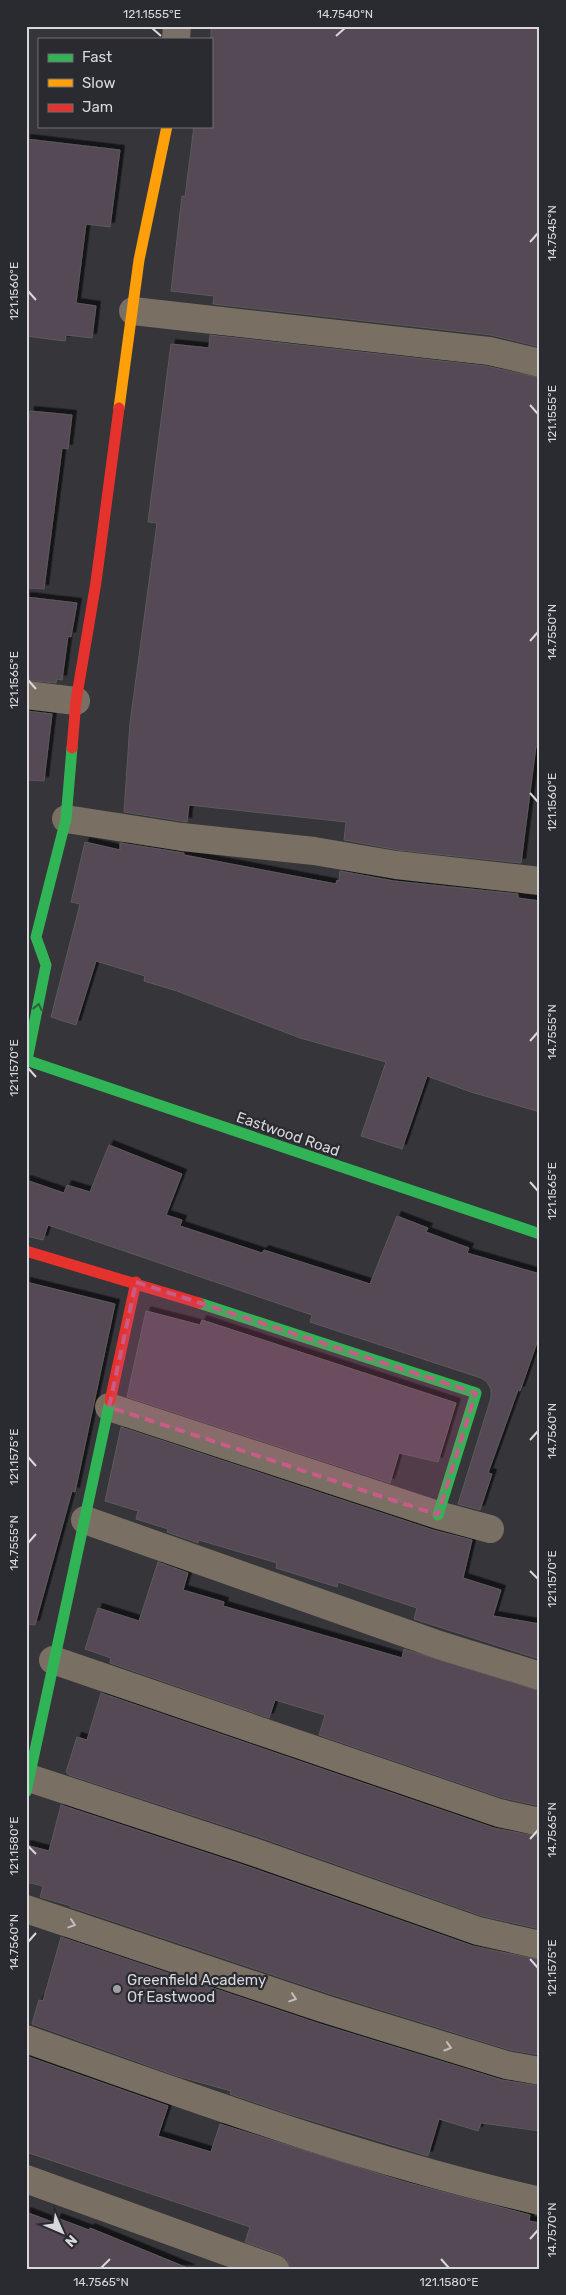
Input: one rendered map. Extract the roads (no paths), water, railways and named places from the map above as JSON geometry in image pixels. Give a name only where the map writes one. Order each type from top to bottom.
[{"type":"street","points":[[26,1060],[46,965],[31,940],[47,900],[66,819],[76,701],[96,582],[109,471],[139,260],[167,128]]},
{"type":"street","points":[[133,311],[489,351],[540,364]]},
{"type":"street","points":[[26,695],[76,701]]},
{"type":"street","points":[[66,819],[182,837],[314,851],[396,865],[540,881]]},
{"type":"street","name":"Eastwood Road","points":[[26,1060],[540,1234]]},
{"type":"street","points":[[26,1251],[136,1282],[476,1393],[438,1515]]},
{"type":"street","points":[[136,1282],[85,1520],[52,1660],[28,1785],[254,1852],[478,1931],[540,1945]]},
{"type":"street","points":[[109,1407],[438,1515],[490,1529]]},
{"type":"street","points":[[85,1520],[439,1645],[540,1676]]},
{"type":"street","points":[[52,1660],[499,1813],[540,1822]]},
{"type":"street","points":[[26,1909],[325,2009],[506,2065],[540,2071]]},
{"type":"street","points":[[26,2040],[260,2123],[466,2184],[540,2201]]},
{"type":"street","points":[[26,2179],[275,2269]]},
{"type":"place","name":"Greenfield Academy Of Eastwood","points":[[117,1989]]}]
